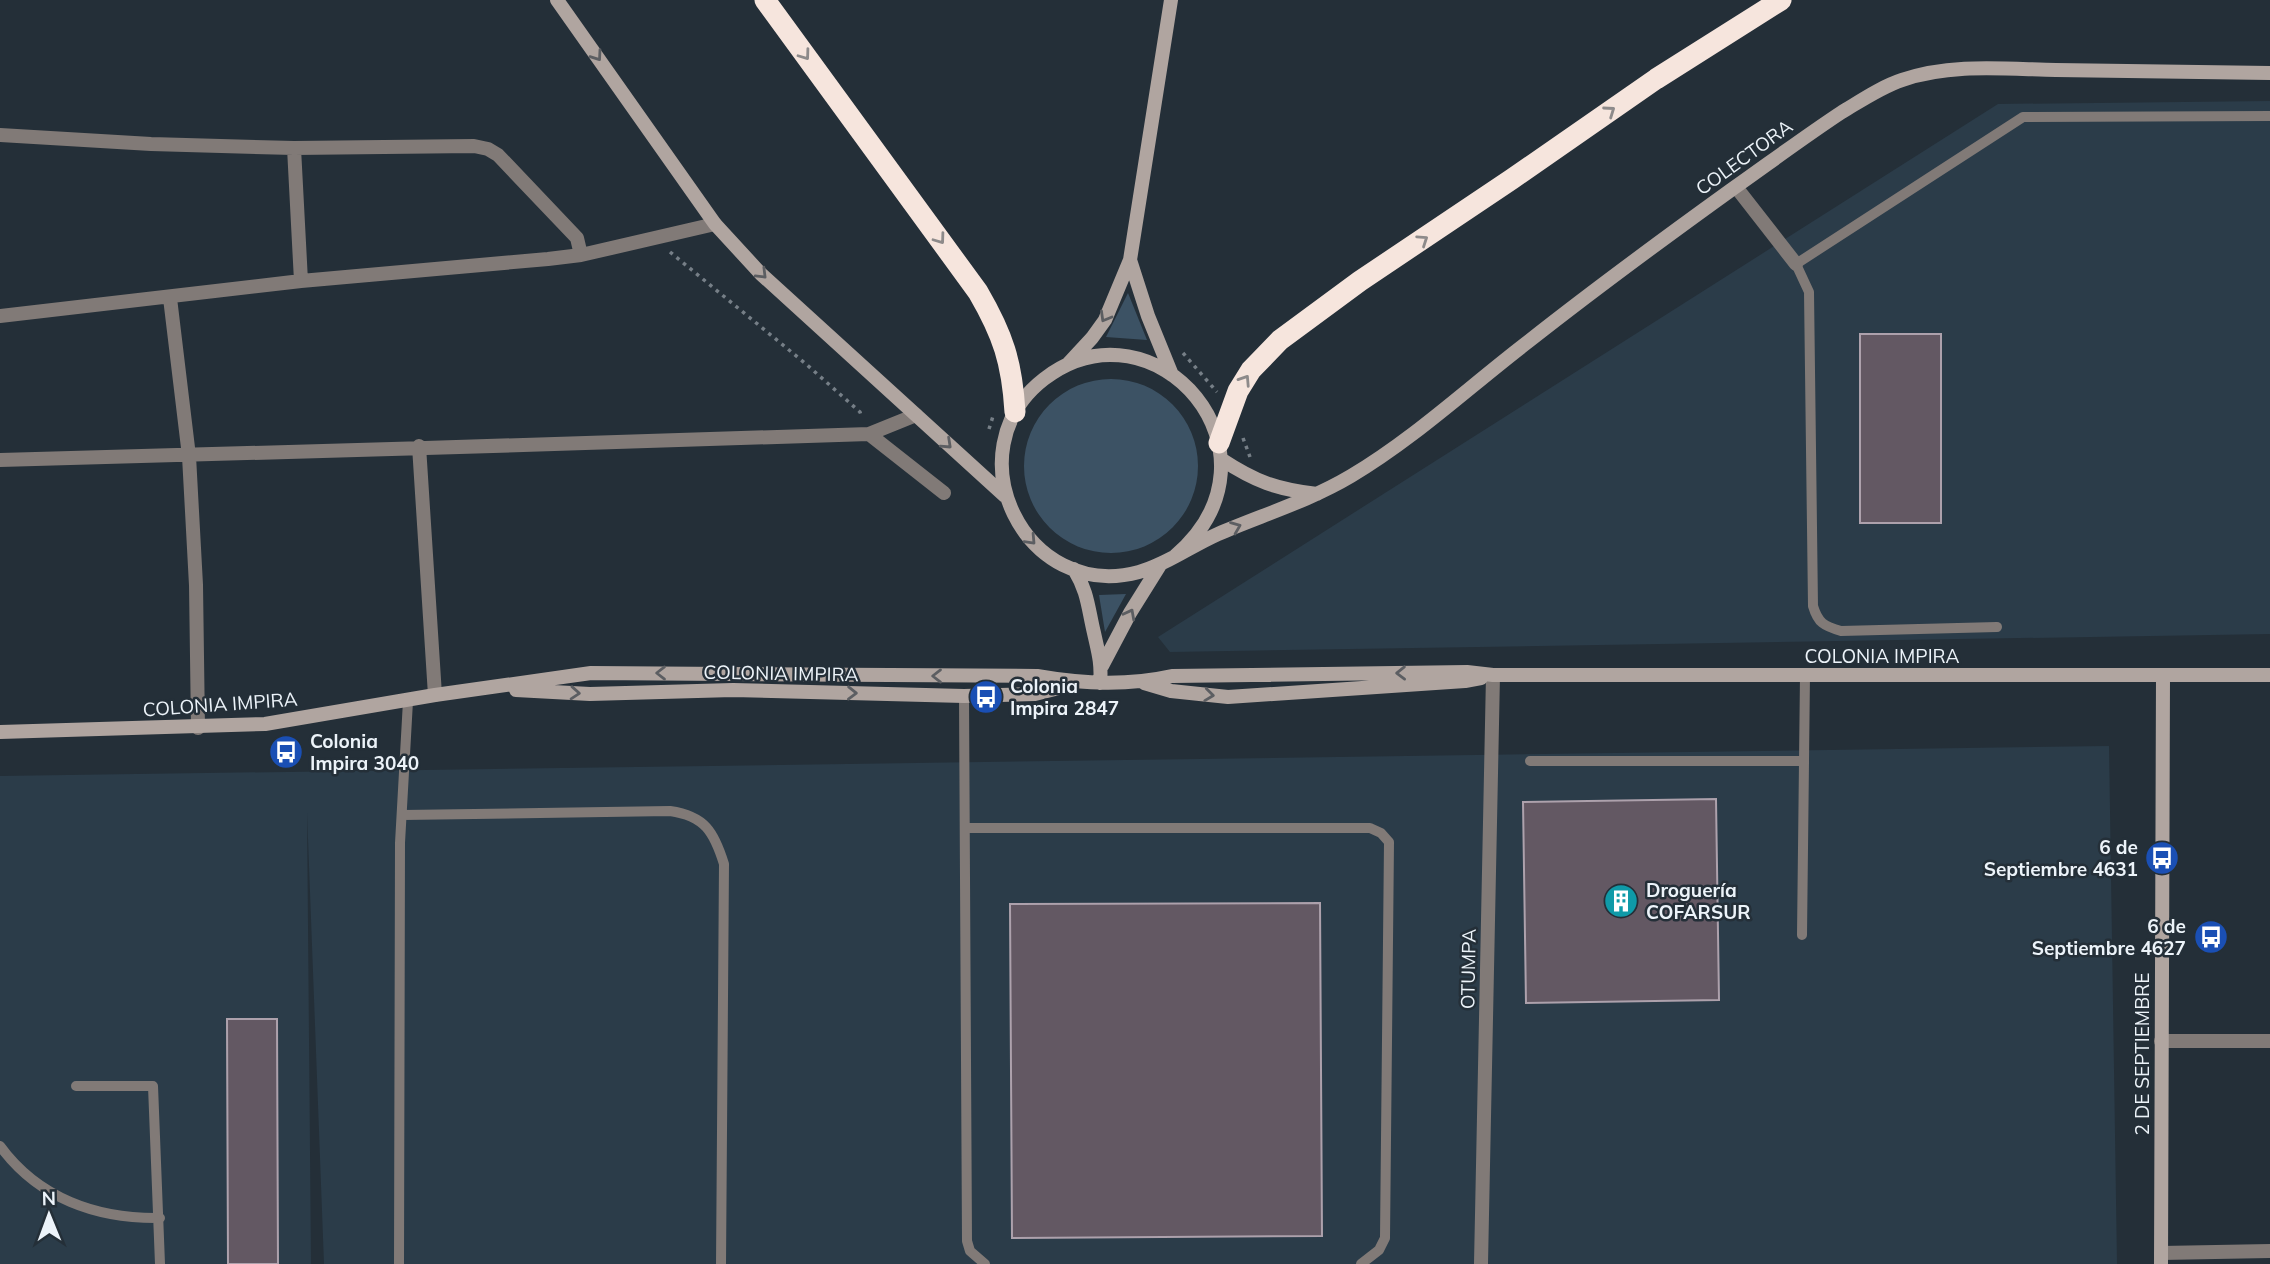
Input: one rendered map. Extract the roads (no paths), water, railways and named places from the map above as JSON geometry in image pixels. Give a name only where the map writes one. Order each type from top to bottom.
[{"type":"highway","points":[[765,0],[978,292],[998,327],[1008,355],[1016,412]]},
{"type":"highway","points":[[1220,451],[1238,391],[1251,370],[1280,340],[1656,79],[1781,0]]},
{"type":"street","points":[[557,0],[715,224],[761,274],[1005,496]]},
{"type":"street","points":[[1066,366],[1105,320],[1130,260],[1171,0]]},
{"type":"street","name":"COLECTORA","points":[[1175,556],[1222,533],[1318,495],[1375,461],[1667,236],[1822,125],[1884,87],[1931,73],[1981,68],[2270,73]]},
{"type":"street","points":[[0,135],[152,144],[293,148],[474,146],[488,149],[498,155],[577,237],[581,255]]},
{"type":"street","points":[[293,148],[301,281]]},
{"type":"street","points":[[1736,187],[1796,264]]},
{"type":"street","points":[[0,316],[301,281],[581,255],[715,224]]},
{"type":"street","points":[[1130,260],[1147,316],[1172,374]]},
{"type":"street","points":[[170,298],[190,456],[196,585],[198,728]]},
{"type":"street","points":[[1125,357],[1156,366],[1172,374],[1198,398],[1213,424],[1220,451],[1221,479],[1211,513],[1190,543],[1160,565],[1134,573],[1107,576],[1074,569],[1056,561],[1032,542],[1021,529],[1005,496],[1002,478],[1004,440],[1016,412],[1041,381],[1066,366],[1095,358],[1125,357]]},
{"type":"street","points":[[0,460],[869,434],[916,415]]},
{"type":"street","points":[[869,434],[944,493]]},
{"type":"street","points":[[419,446],[435,695]]},
{"type":"street","points":[[1220,451],[1250,477],[1268,485],[1318,495]]},
{"type":"street","points":[[1102,666],[1130,613],[1160,565]]},
{"type":"street","points":[[1074,569],[1084,586],[1090,605],[1102,666],[1100,682]]},
{"type":"street","name":"COLONIA IMPIRA","points":[[483,687],[590,694],[733,690],[964,696],[1035,694],[1078,683],[1142,682],[1172,676],[1467,672],[1493,675],[2270,675]]},
{"type":"street","name":"COLONIA IMPIRA","points":[[0,732],[265,724],[483,687],[590,673],[1037,676],[1078,683]]},
{"type":"street","name":"COLONIA IMPIRA","points":[[1142,682],[1171,691],[1228,697],[1465,681],[1493,675]]},
{"type":"street","name":"OTUMPA","points":[[1481,1264],[1493,675]]},
{"type":"street","name":"2 DE SEPTIEMBRE","points":[[2161,1259],[2163,676]]},
{"type":"street","points":[[2161,1041],[2270,1041]]},
{"type":"street","points":[[2161,1259],[2270,1251]]},
{"type":"lane","points":[[1997,626],[1841,631],[1822,625],[1817,619],[1813,606],[1808,292],[1796,264],[2024,117],[2270,116]]},
{"type":"lane","points":[[1802,935],[1805,676]]},
{"type":"lane","points":[[964,696],[967,1241],[970,1251],[985,1264]]},
{"type":"lane","points":[[399,1264],[400,857],[408,701]]},
{"type":"lane","points":[[1530,761],[1804,761]]},
{"type":"lane","points":[[402,815],[670,811],[685,813],[701,821],[716,841],[724,864],[721,1264]]},
{"type":"lane","points":[[965,828],[1370,828],[1381,833],[1389,842],[1385,1238],[1380,1250],[1361,1264]]},
{"type":"lane","points":[[76,1086],[153,1086],[160,1264]]},
{"type":"lane","points":[[0,1146],[29,1179],[59,1198],[85,1209],[114,1215],[160,1218]]},
{"type":"place","name":"Colonia Impira 2847","points":[[986,697]]},
{"type":"place","name":"Colonia Impira 3040","points":[[286,752]]},
{"type":"place","name":"6 de Septiembre 4631","points":[[2162,858]]},
{"type":"place","name":"Droguería COFARSUR","points":[[1621,901]]},
{"type":"place","name":"6 de Septiembre 4627","points":[[2211,937]]}]
